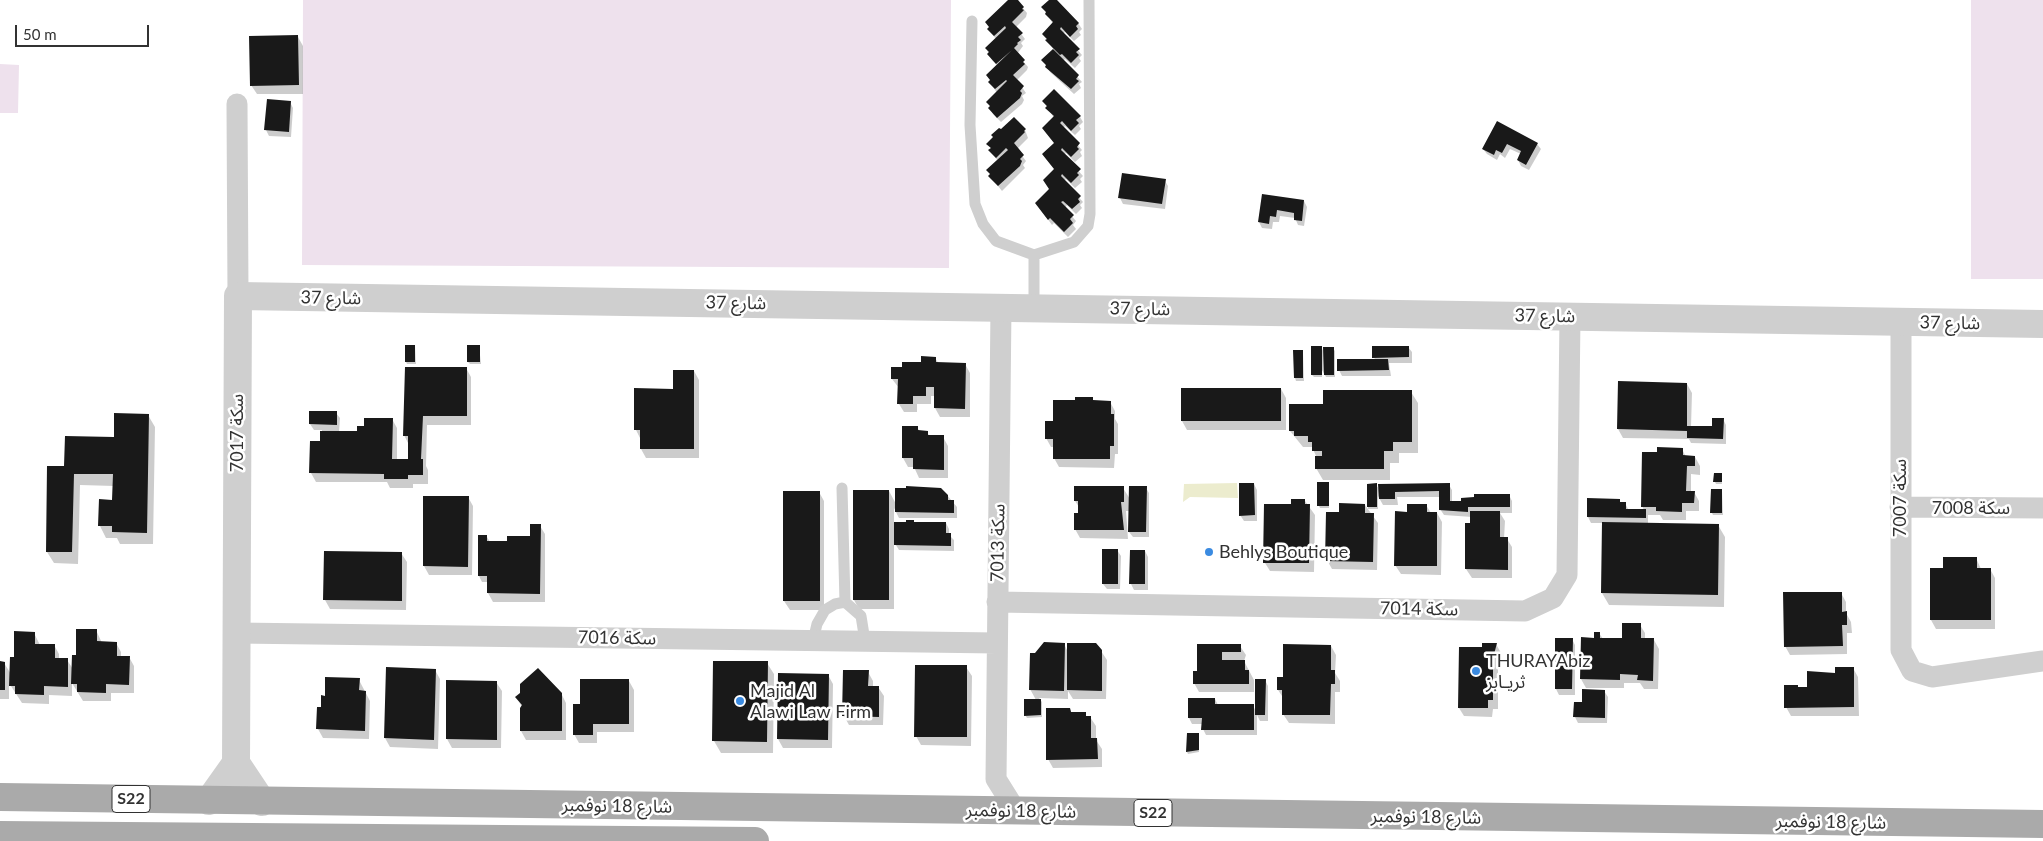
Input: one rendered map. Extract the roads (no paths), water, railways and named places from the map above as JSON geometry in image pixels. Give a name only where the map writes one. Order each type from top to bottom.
[{"type":"main road","name":"شارع 18 نوفمبر","points":[[0,797],[262,802],[2043,824]]},
{"type":"main road","name":"شارع 18 نوفمبر","points":[[0,834],[755,841]]},
{"type":"street","name":"سكة 7017","points":[[236,763],[237,104]]},
{"type":"street","name":"شارع 37","points":[[238,296],[2043,324]]},
{"type":"street","name":"سكة 7013","points":[[996,779],[1001,307]]},
{"type":"street","name":"سكة 7014","points":[[998,602],[1525,611],[1553,598],[1567,575],[1570,316]]},
{"type":"street","name":"سكة 7007","points":[[1901,322],[1901,650],[1912,671],[1932,677],[2043,661]]},
{"type":"street","name":"سكة 7008","points":[[1900,507],[2043,508]]},
{"type":"street","name":"سكة 7016","points":[[236,633],[997,643]]},
{"type":"street","points":[[209,801],[236,763],[262,802]]},
{"type":"street","points":[[970,811],[996,779],[1016,811]]},
{"type":"lane","points":[[972,22],[970,125],[975,204],[983,224],[996,241],[1034,255],[1074,242],[1088,226],[1090,214],[1089,0]]},
{"type":"lane","points":[[1034,255],[1034,307]]},
{"type":"lane","points":[[842,488],[845,602],[861,616],[865,641]]},
{"type":"lane","points":[[813,640],[817,624],[825,610],[835,604],[845,602]]},
{"type":"place","name":"Behlys Boutique","points":[[1209,552]]},
{"type":"place","name":"THURAYAbiz ثريـابز","points":[[1476,671]]},
{"type":"place","name":"Majid Al Alawi Law Firm","points":[[740,701]]}]
